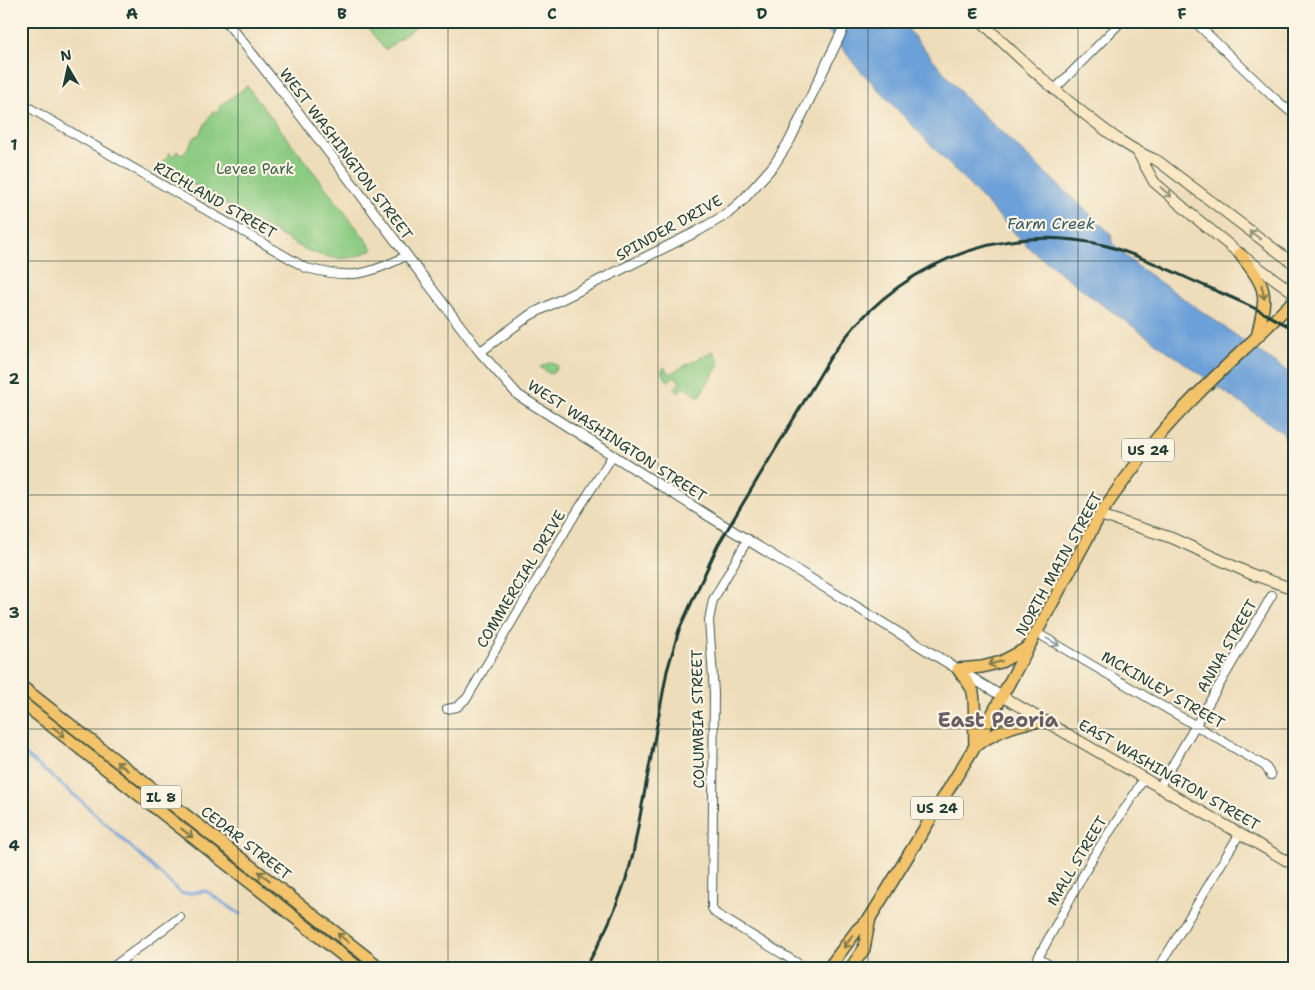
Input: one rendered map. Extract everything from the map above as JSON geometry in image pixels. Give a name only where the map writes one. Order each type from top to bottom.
[{"type":"main road","points":[[981,21],[1054,90],[1114,137],[1138,153],[1158,161],[1294,264]]},
{"type":"main road","points":[[1138,153],[1154,182],[1240,254],[1294,293]]},
{"type":"main road","points":[[1240,254],[1257,276],[1264,292],[1265,300],[1257,337]]},
{"type":"main road","name":"NORTH MAIN STREET","points":[[1003,696],[1100,515],[1157,438],[1294,300]]},
{"type":"main road","points":[[1100,515],[1172,538],[1251,574],[1294,589]]},
{"type":"main road","points":[[958,669],[982,667],[1001,662],[1030,647]]},
{"type":"main road","points":[[958,669],[972,689],[975,700],[975,746]]},
{"type":"main road","name":"CEDAR STREET","points":[[21,686],[382,969]]},
{"type":"main road","name":"EAST WASHINGTON STREET","points":[[1003,696],[1294,865]]},
{"type":"main road","name":"US 24","points":[[828,969],[856,930],[870,918],[975,746],[1003,696]]},
{"type":"main road","name":"CEDAR STREET","points":[[21,702],[360,969]]},
{"type":"main road","points":[[975,746],[1015,725],[1048,722]]},
{"type":"main road","name":"US 24","points":[[853,966],[864,949],[870,918]]},
{"type":"street","name":"WEST WASHINGTON STREET","points":[[226,21],[292,104],[480,352],[518,395],[1003,696]]},
{"type":"street","name":"SPINDER DRIVE","points":[[480,352],[530,315],[698,231],[743,200],[774,166],[790,140],[847,21]]},
{"type":"street","points":[[1054,90],[1122,21]]},
{"type":"street","points":[[1194,21],[1272,96],[1294,114]]},
{"type":"street","name":"RICHLAND STREET","points":[[21,103],[306,268],[345,276],[367,272],[406,256]]},
{"type":"street","name":"COMMERCIAL DRIVE","points":[[447,709],[457,707],[467,698],[573,518],[613,455]]},
{"type":"street","name":"COLUMBIA STREET","points":[[748,539],[713,600],[709,620],[714,693],[712,908],[715,913],[807,969]]},
{"type":"street","name":"ANNA STREET","points":[[1159,788],[1272,595]]},
{"type":"street","name":"MCKINLEY STREET","points":[[1037,633],[1265,766],[1271,775]]},
{"type":"street","name":"MALL STREET","points":[[1056,969],[1038,958],[1093,857],[1143,778]]},
{"type":"street","points":[[1158,969],[1240,833]]},
{"type":"street","points":[[110,969],[180,917]]},
{"type":"green space","points":[[377,21],[423,21],[385,50],[368,28]]},
{"type":"green space","name":"Levee Park","points":[[247,86],[373,249],[355,257],[338,258],[304,249],[163,167],[163,163],[169,153],[174,156],[177,151],[183,155],[196,135],[198,136],[213,111],[218,113],[220,106]]},
{"type":"green space","points":[[713,351],[720,363],[699,397],[684,387],[678,393],[674,389],[680,383],[675,376],[668,381],[662,374],[664,367],[669,374]]},
{"type":"green space","points":[[551,362],[558,366],[553,373],[550,374],[540,367]]},
{"type":"water","name":"Farm Creek","points":[[817,21],[901,21],[968,101],[1111,234],[1112,243],[1137,266],[1294,376],[1294,498],[1291,451],[1283,433],[1100,303],[1030,249],[855,65],[835,38]]},
{"type":"waterway","points":[[21,751],[79,799],[182,894],[206,891],[240,914]]},
{"type":"railway","points":[[585,969],[613,913],[629,869],[667,671],[679,630],[718,545],[830,358],[855,326],[883,299],[915,276],[949,258],[985,246],[1024,239],[1063,239],[1112,247],[1157,264],[1256,309],[1294,329]]},
{"type":"district","name":"East Peoria","points":[[998,720]]}]
